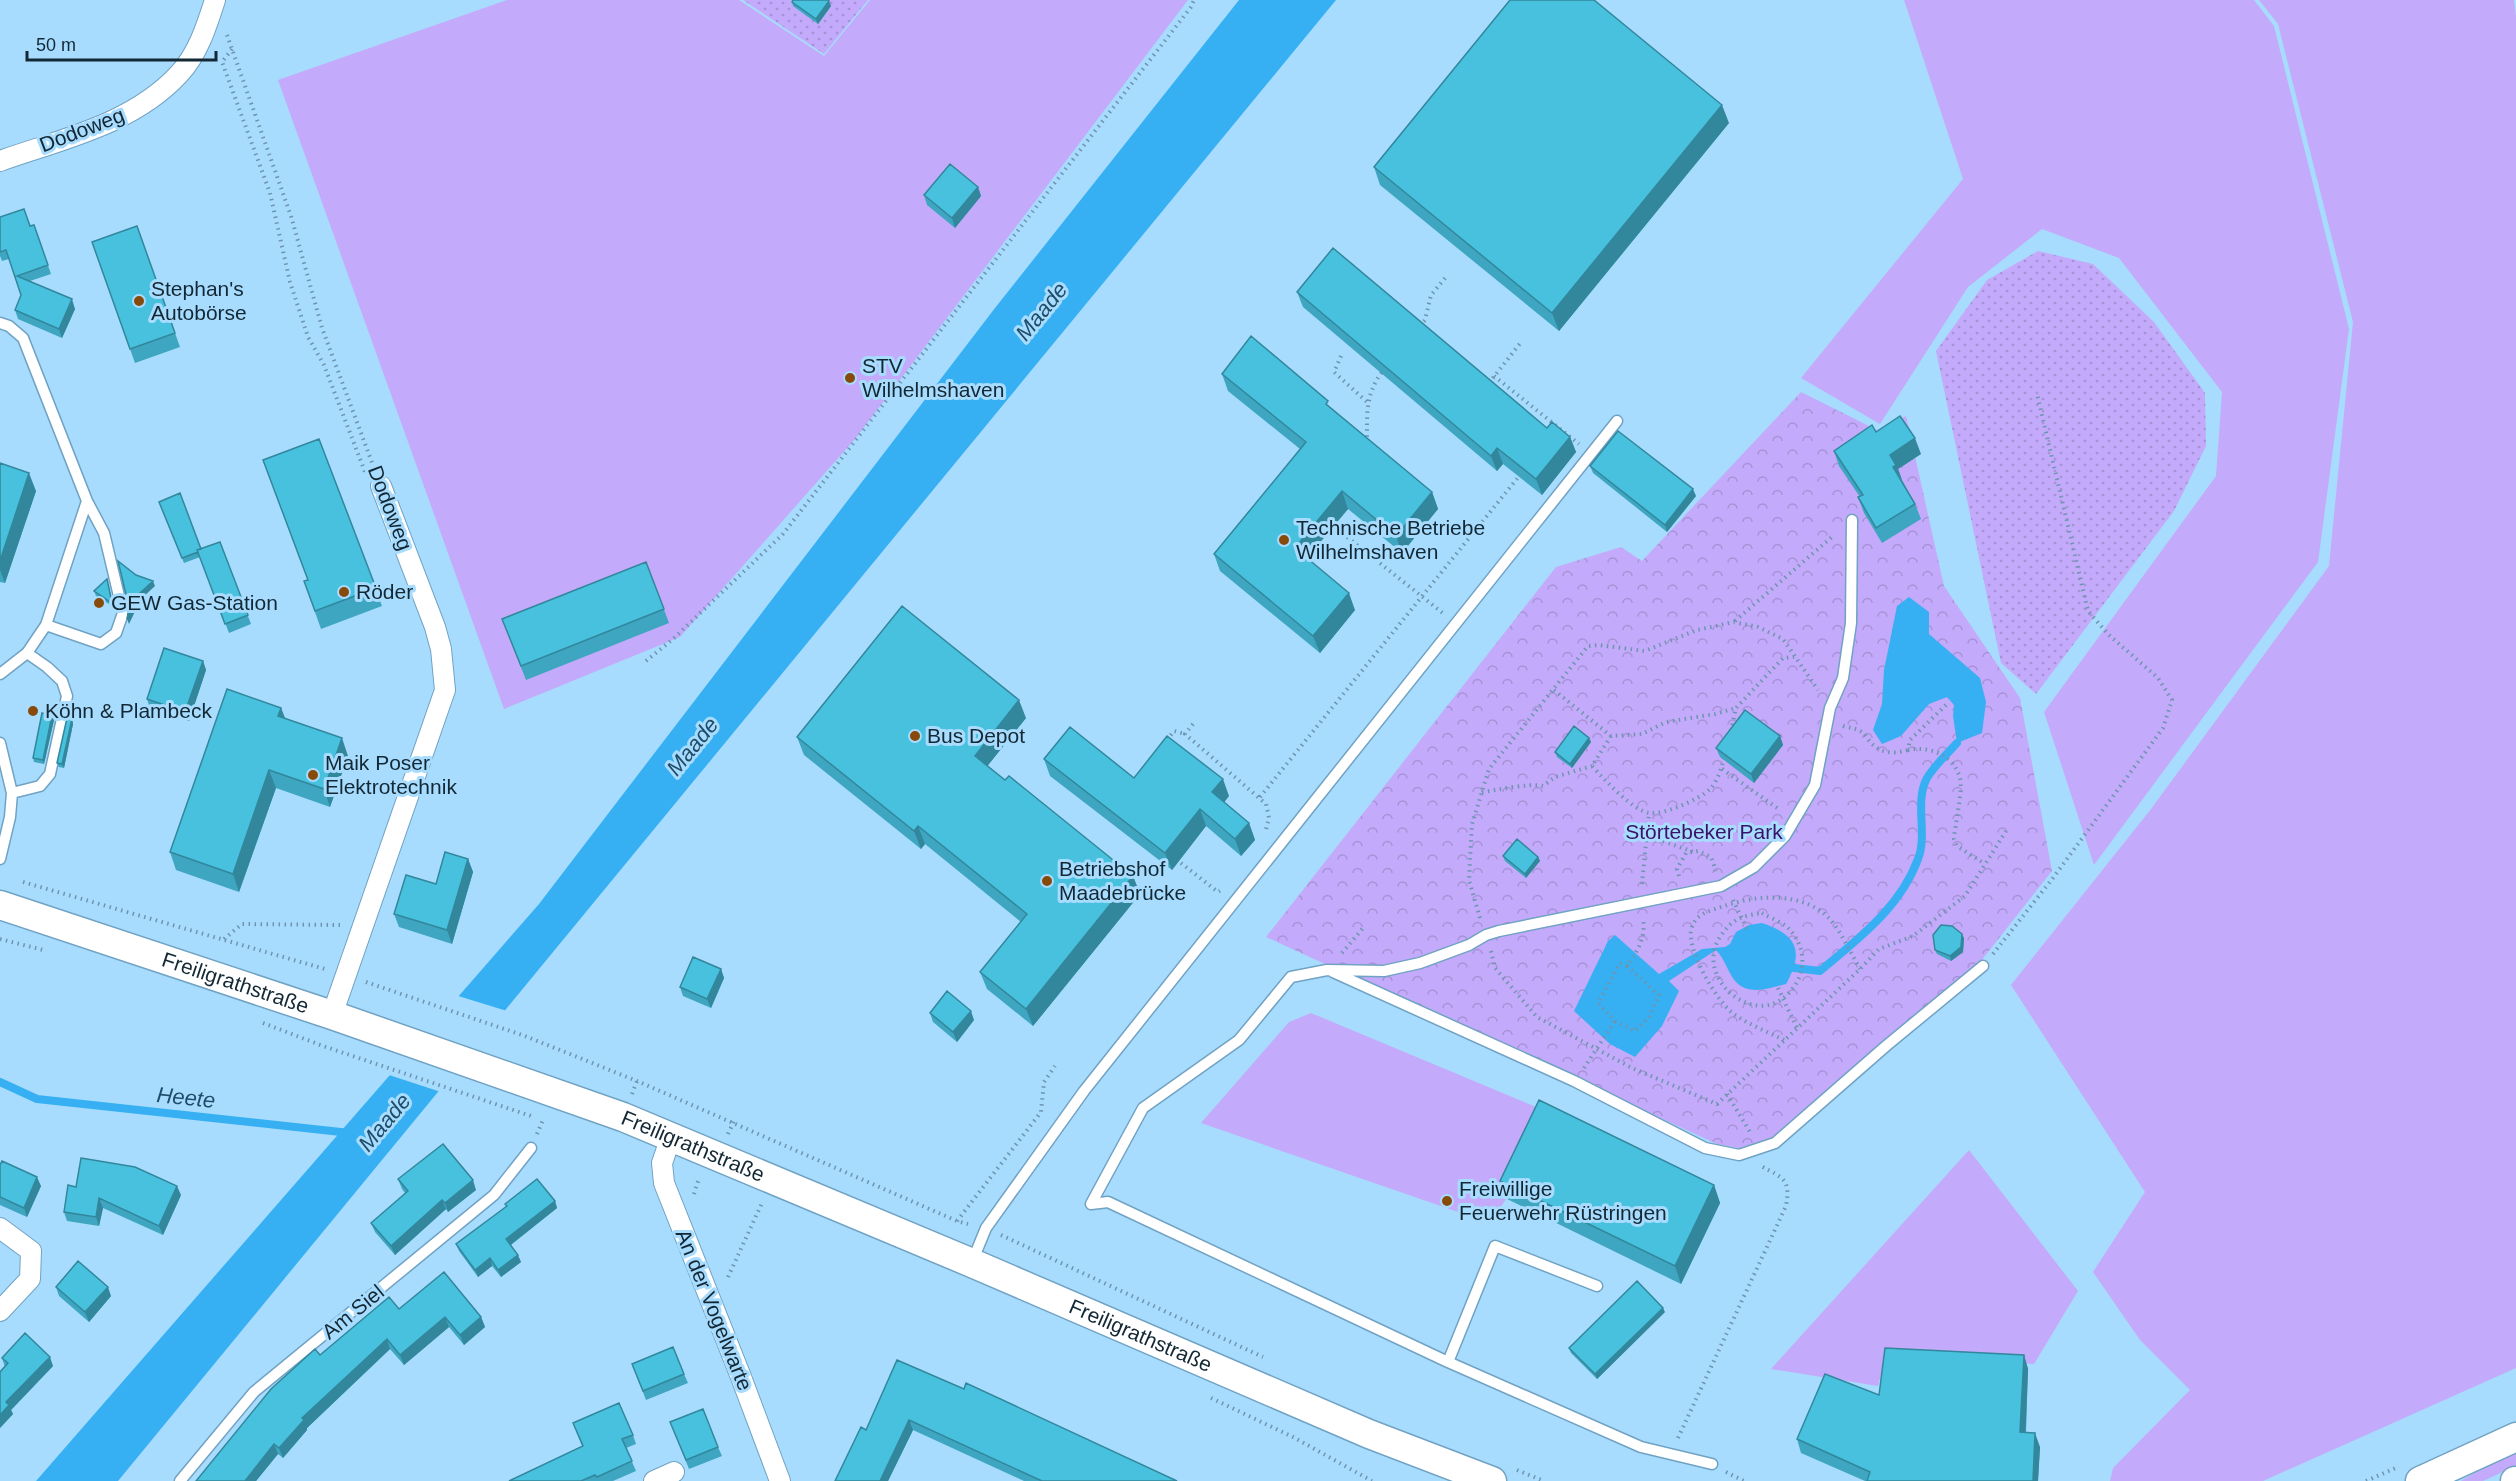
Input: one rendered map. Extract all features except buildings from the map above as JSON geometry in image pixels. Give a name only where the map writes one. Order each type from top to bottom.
[{"type":"main road","name":"Freiligrathstraße","points":[[0,905],[332,1015],[623,1117],[972,1263],[1369,1434],[1502,1474]]},
{"type":"main road","name":"Freiligrathstraße","points":[[1369,1434],[1441,1481]]},
{"type":"main road","points":[[2420,1481],[2516,1437]]},
{"type":"street","name":"Dodoweg","points":[[0,161],[120,119],[151,100],[181,73],[200,42],[215,0]]},
{"type":"street","name":"Dodoweg","points":[[332,1015],[445,690],[441,649],[435,627],[374,481]]},
{"type":"street","name":"An der Vogelwarte","points":[[671,1137],[662,1162],[664,1183],[780,1481]]},
{"type":"street","points":[[0,1228],[31,1251],[30,1279],[0,1311]]},
{"type":"street","points":[[654,1481],[674,1472]]},
{"type":"lane","points":[[0,323],[9,326],[23,338],[87,501],[104,533],[123,613],[117,633],[101,644],[46,625]]},
{"type":"lane","points":[[972,1263],[986,1228],[1084,1090],[1617,421]]},
{"type":"lane","points":[[0,674],[27,653],[46,625],[87,501]]},
{"type":"lane","points":[[1712,1464],[1641,1446],[1448,1362],[1108,1203],[1091,1204],[1143,1108],[1239,1040],[1290,977],[1328,970],[1384,971],[1420,963],[1469,945],[1486,935],[1720,886],[1754,867],[1785,836],[1815,785],[1830,708],[1843,678],[1851,623],[1852,520]]},
{"type":"lane","points":[[12,793],[40,786],[50,774],[67,696],[62,681],[27,653]]},
{"type":"lane","points":[[0,743],[12,793],[10,817],[0,859]]},
{"type":"lane","points":[[1328,970],[1574,1081],[1705,1148],[1740,1155],[1775,1143],[1886,1046],[1983,966]]},
{"type":"lane","name":"Am Siel","points":[[180,1481],[254,1392],[494,1195],[531,1148]]},
{"type":"lane","points":[[1448,1362],[1495,1246],[1597,1286]]},
{"type":"path","name":"Dodoweg","points":[[215,0],[291,216],[322,328],[374,481]]},
{"type":"path","points":[[646,661],[674,639],[783,534],[1191,7],[1194,0]]},
{"type":"path","points":[[232,48],[222,62],[270,193],[290,282],[308,338],[324,365],[374,481]]},
{"type":"path","points":[[1418,329],[1425,320],[1431,295],[1446,277]]},
{"type":"path","points":[[1487,385],[1522,341]]},
{"type":"path","points":[[1341,356],[1334,372],[1367,402]]},
{"type":"path","points":[[1367,443],[1367,402],[1374,382],[1389,364]]},
{"type":"path","points":[[1494,376],[1592,453]]},
{"type":"path","points":[[1983,966],[2053,878],[2163,728],[2172,700],[2158,678],[2109,635],[2088,611],[2037,394]]},
{"type":"path","points":[[1551,436],[1558,427]]},
{"type":"path","points":[[1260,797],[1523,472]]},
{"type":"path","points":[[1734,622],[1852,520]]},
{"type":"path","points":[[1333,526],[1456,623]]},
{"type":"path","points":[[1830,708],[1783,639],[1758,627],[1734,622],[1697,630],[1645,651],[1620,647],[1588,646],[1489,769],[1472,824],[1469,880],[1495,968],[1537,1017],[1632,1068],[1718,1104],[1860,969],[1879,948],[1913,936],[1965,896],[2006,831]]},
{"type":"path","points":[[1729,738],[1736,708],[1783,658],[1794,657]]},
{"type":"path","points":[[1554,690],[1611,735],[1642,734],[1666,722],[1736,708]]},
{"type":"path","points":[[1908,750],[1910,740],[1946,705]]},
{"type":"path","points":[[1185,734],[1193,724]]},
{"type":"path","points":[[1826,726],[1841,726],[1858,730],[1879,749],[1894,754],[1921,748],[1938,751],[1955,769],[1960,779],[1954,839],[1957,846],[1984,864]]},
{"type":"path","points":[[1161,748],[1174,731],[1185,734],[1260,797],[1266,804],[1269,818],[1262,840]]},
{"type":"path","points":[[1482,792],[1515,789],[1531,784],[1543,786],[1555,777],[1592,766],[1611,735]]},
{"type":"path","points":[[1592,766],[1623,798],[1649,813],[1670,810],[1710,789],[1722,769],[1726,749]]},
{"type":"path","points":[[1722,769],[1794,820]]},
{"type":"path","points":[[1627,966],[1640,948],[1645,930],[1640,902],[1649,813]]},
{"type":"path","points":[[1646,835],[1694,852]]},
{"type":"path","points":[[1686,893],[1677,869],[1686,853],[1698,851],[1711,857],[1720,886]]},
{"type":"path","points":[[1181,863],[1218,892],[1226,886]]},
{"type":"path","points":[[22,882],[347,975],[525,1036],[734,1121],[957,1221],[986,1228],[1264,1357]]},
{"type":"path","points":[[1784,1040],[1733,1014],[1710,985],[1691,945],[1691,928],[1701,914],[1754,897],[1788,898],[1816,907],[1834,924],[1860,969]]},
{"type":"path","points":[[1734,902],[1747,929]]},
{"type":"path","points":[[1762,913],[1785,925],[1800,942],[1804,970],[1794,989],[1783,999],[1763,1006],[1744,1003],[1728,992],[1717,977],[1711,961],[1714,946],[1725,929],[1740,917],[1762,913]]},
{"type":"path","points":[[223,940],[242,924],[363,925]]},
{"type":"path","points":[[1328,970],[1363,928]]},
{"type":"path","points":[[1620,963],[1627,966],[1659,995],[1649,1017],[1635,1031],[1615,1021],[1598,1003],[1620,963]]},
{"type":"path","points":[[1778,988],[1797,1028]]},
{"type":"path","points":[[1598,1049],[1615,1021]]},
{"type":"path","points":[[323,1046],[543,1120]]},
{"type":"path","points":[[957,1221],[1041,1112],[1044,1082],[1054,1066]]},
{"type":"path","points":[[1727,1094],[1759,1148]]},
{"type":"path","points":[[1670,1454],[1786,1206],[1789,1189],[1783,1177],[1740,1155]]},
{"type":"path","points":[[699,1178],[708,1181]]},
{"type":"path","points":[[751,1198],[773,1208]]},
{"type":"path","points":[[728,1277],[762,1203]]},
{"type":"path","points":[[1205,1395],[1293,1437],[1372,1481]]},
{"type":"path","points":[[1502,1474],[1544,1481]]},
{"type":"green space","points":[[507,0],[739,0],[824,56],[870,0],[1188,0],[855,439],[680,637],[504,709],[278,80]]},
{"type":"green space","points":[[743,0],[868,0],[824,54]]},
{"type":"green space","points":[[1904,0],[2254,0],[2274,26],[2349,329],[2318,562],[2094,865],[2044,712],[2216,476],[2222,392],[2119,258],[2042,229],[1968,287],[1880,424],[1801,378],[1963,179]]},
{"type":"green space","points":[[2259,0],[2514,0],[2516,17],[2516,1368],[2263,1481],[2110,1481],[2113,1468],[2190,1390],[2140,1340],[2093,1272],[2145,1192],[2011,985],[2151,809],[2329,566],[2353,322],[2278,24]]},
{"type":"green space","points":[[2038,251],[2093,264],[2154,322],[2205,393],[2206,446],[2174,511],[2036,694],[2001,663],[1936,351],[1987,280]]},
{"type":"green space","name":"Störtebeker Park","points":[[1801,392],[1877,430],[1906,416],[1944,586],[2020,698],[2052,871],[1981,961],[1774,1138],[1739,1148],[1717,1144],[1266,937],[1556,567],[1621,547],[1642,561]]},
{"type":"green space","points":[[1311,1013],[1548,1112],[1515,1184],[1493,1215],[1473,1217],[1201,1123],[1289,1022]]},
{"type":"green space","points":[[1969,1150],[2078,1291],[2034,1364],[1887,1353],[1878,1386],[1771,1369]]},
{"type":"green space","points":[[2516,1449],[2516,1466],[2483,1481],[2461,1481]]},
{"type":"water","name":"Maade","points":[[1239,0],[1336,0],[118,1481],[36,1481],[539,904],[995,308]]},
{"type":"water","points":[[1909,597],[1929,612],[1929,634],[1980,678],[1986,702],[1982,733],[1957,743],[1953,716],[1954,705],[1947,697],[1929,704],[1901,736],[1882,744],[1873,730],[1882,704],[1884,670],[1897,606]]},
{"type":"water","points":[[1762,923],[1783,933],[1794,946],[1795,963],[1786,984],[1760,990],[1747,989],[1736,982],[1716,950],[1669,981],[1679,991],[1662,1026],[1635,1057],[1610,1044],[1574,1011],[1608,941],[1615,935],[1659,974],[1702,949],[1725,947],[1730,944],[1736,932],[1749,925]]},
{"type":"pier","points":[[455,995],[507,1011],[441,1092],[386,1074]]},
{"type":"waterway","points":[[1786,967],[1820,971],[1889,908],[1910,877],[1921,850],[1923,787],[1937,764],[1957,743]]},
{"type":"waterway","name":"Heete","points":[[0,1082],[37,1099],[350,1133]]},
{"type":"place","name":"Stephan's Autobörse","points":[[139,301]]},
{"type":"place","name":"STV Wilhelmshaven","points":[[850,378]]},
{"type":"place","name":"Technische Betriebe Wilhelmshaven","points":[[1284,540]]},
{"type":"place","name":"Röder","points":[[344,592]]},
{"type":"place","name":"GEW Gas-Station","points":[[99,603]]},
{"type":"place","name":"Köhn & Plambeck","points":[[33,711]]},
{"type":"place","name":"Bus Depot","points":[[915,736]]},
{"type":"place","name":"Maik Poser Elektrotechnik","points":[[313,775]]},
{"type":"place","name":"Betriebshof Maadebrücke","points":[[1047,881]]},
{"type":"place","name":"Freiwillige Feuerwehr Rüstringen","points":[[1447,1201]]}]
